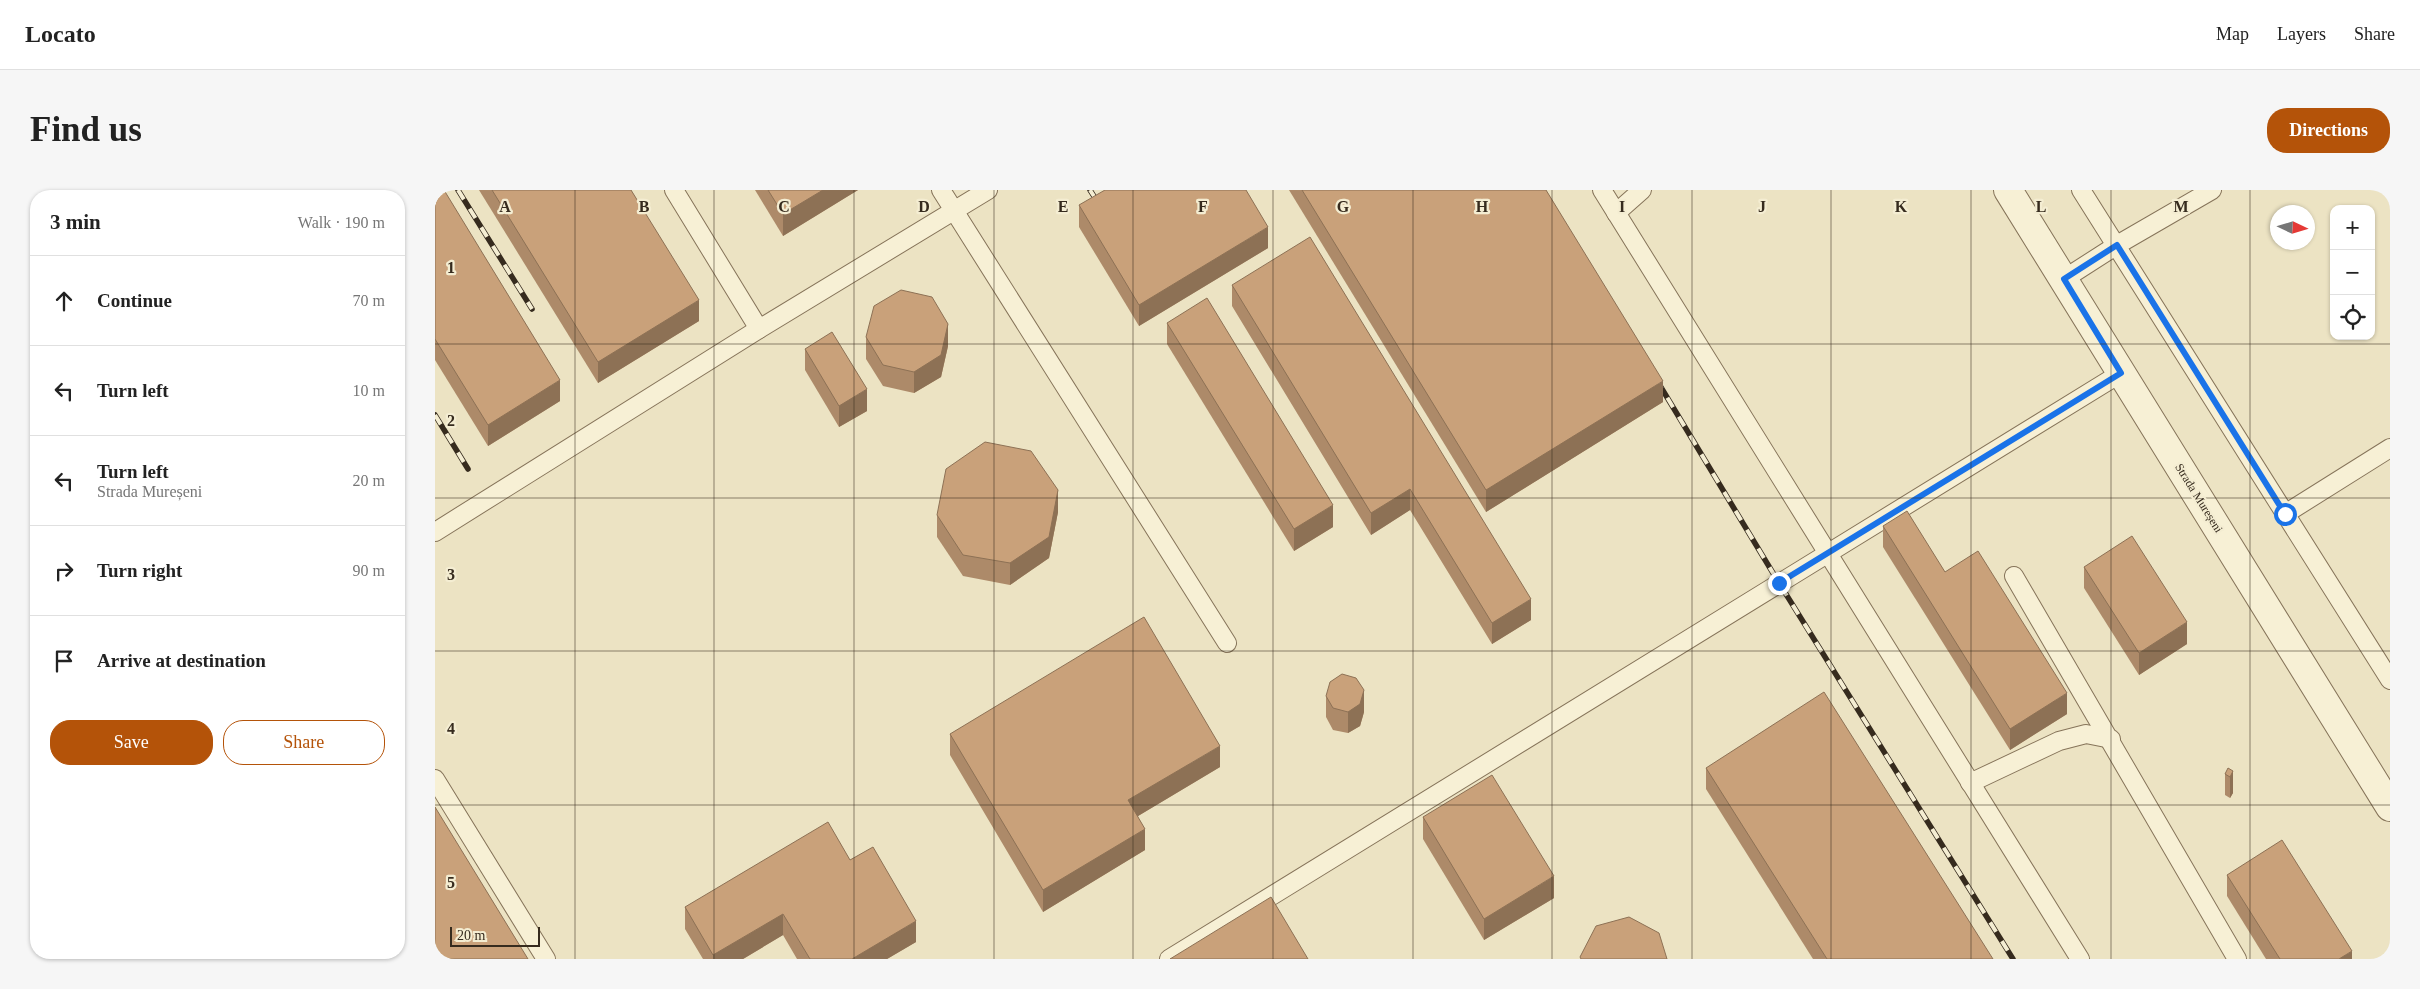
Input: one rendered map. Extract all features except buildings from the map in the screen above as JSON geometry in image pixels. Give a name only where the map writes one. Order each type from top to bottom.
[{"type":"street","name":"Strada Mureșeni","points":[[2008,190],[2390,807]]},
{"type":"lane","points":[[674,190],[759,329]]},
{"type":"lane","points":[[941,190],[1227,644]]},
{"type":"lane","points":[[435,532],[759,329],[988,190]]},
{"type":"lane","points":[[1602,190],[2080,959]]},
{"type":"lane","points":[[1616,213],[1642,190]]},
{"type":"lane","points":[[2081,190],[2390,680]]},
{"type":"lane","points":[[2064,279],[2201,193]]},
{"type":"lane","points":[[1169,959],[2121,373]]},
{"type":"lane","points":[[2285,514],[2390,448]]},
{"type":"lane","points":[[2015,576],[2237,959]]},
{"type":"lane","points":[[1970,783],[2059,741],[2086,734],[2111,739]]},
{"type":"lane","points":[[435,779],[546,959]]},
{"type":"railway","points":[[458,190],[532,309]]},
{"type":"railway","points":[[1090,190],[1102,209]]},
{"type":"railway","points":[[1656,379],[1779,583],[2013,959]]},
{"type":"railway","points":[[435,415],[468,469]]},
{"type":"route","points":[[1779,583],[2121,373],[2064,279],[2117,245],[2285,514]]}]
